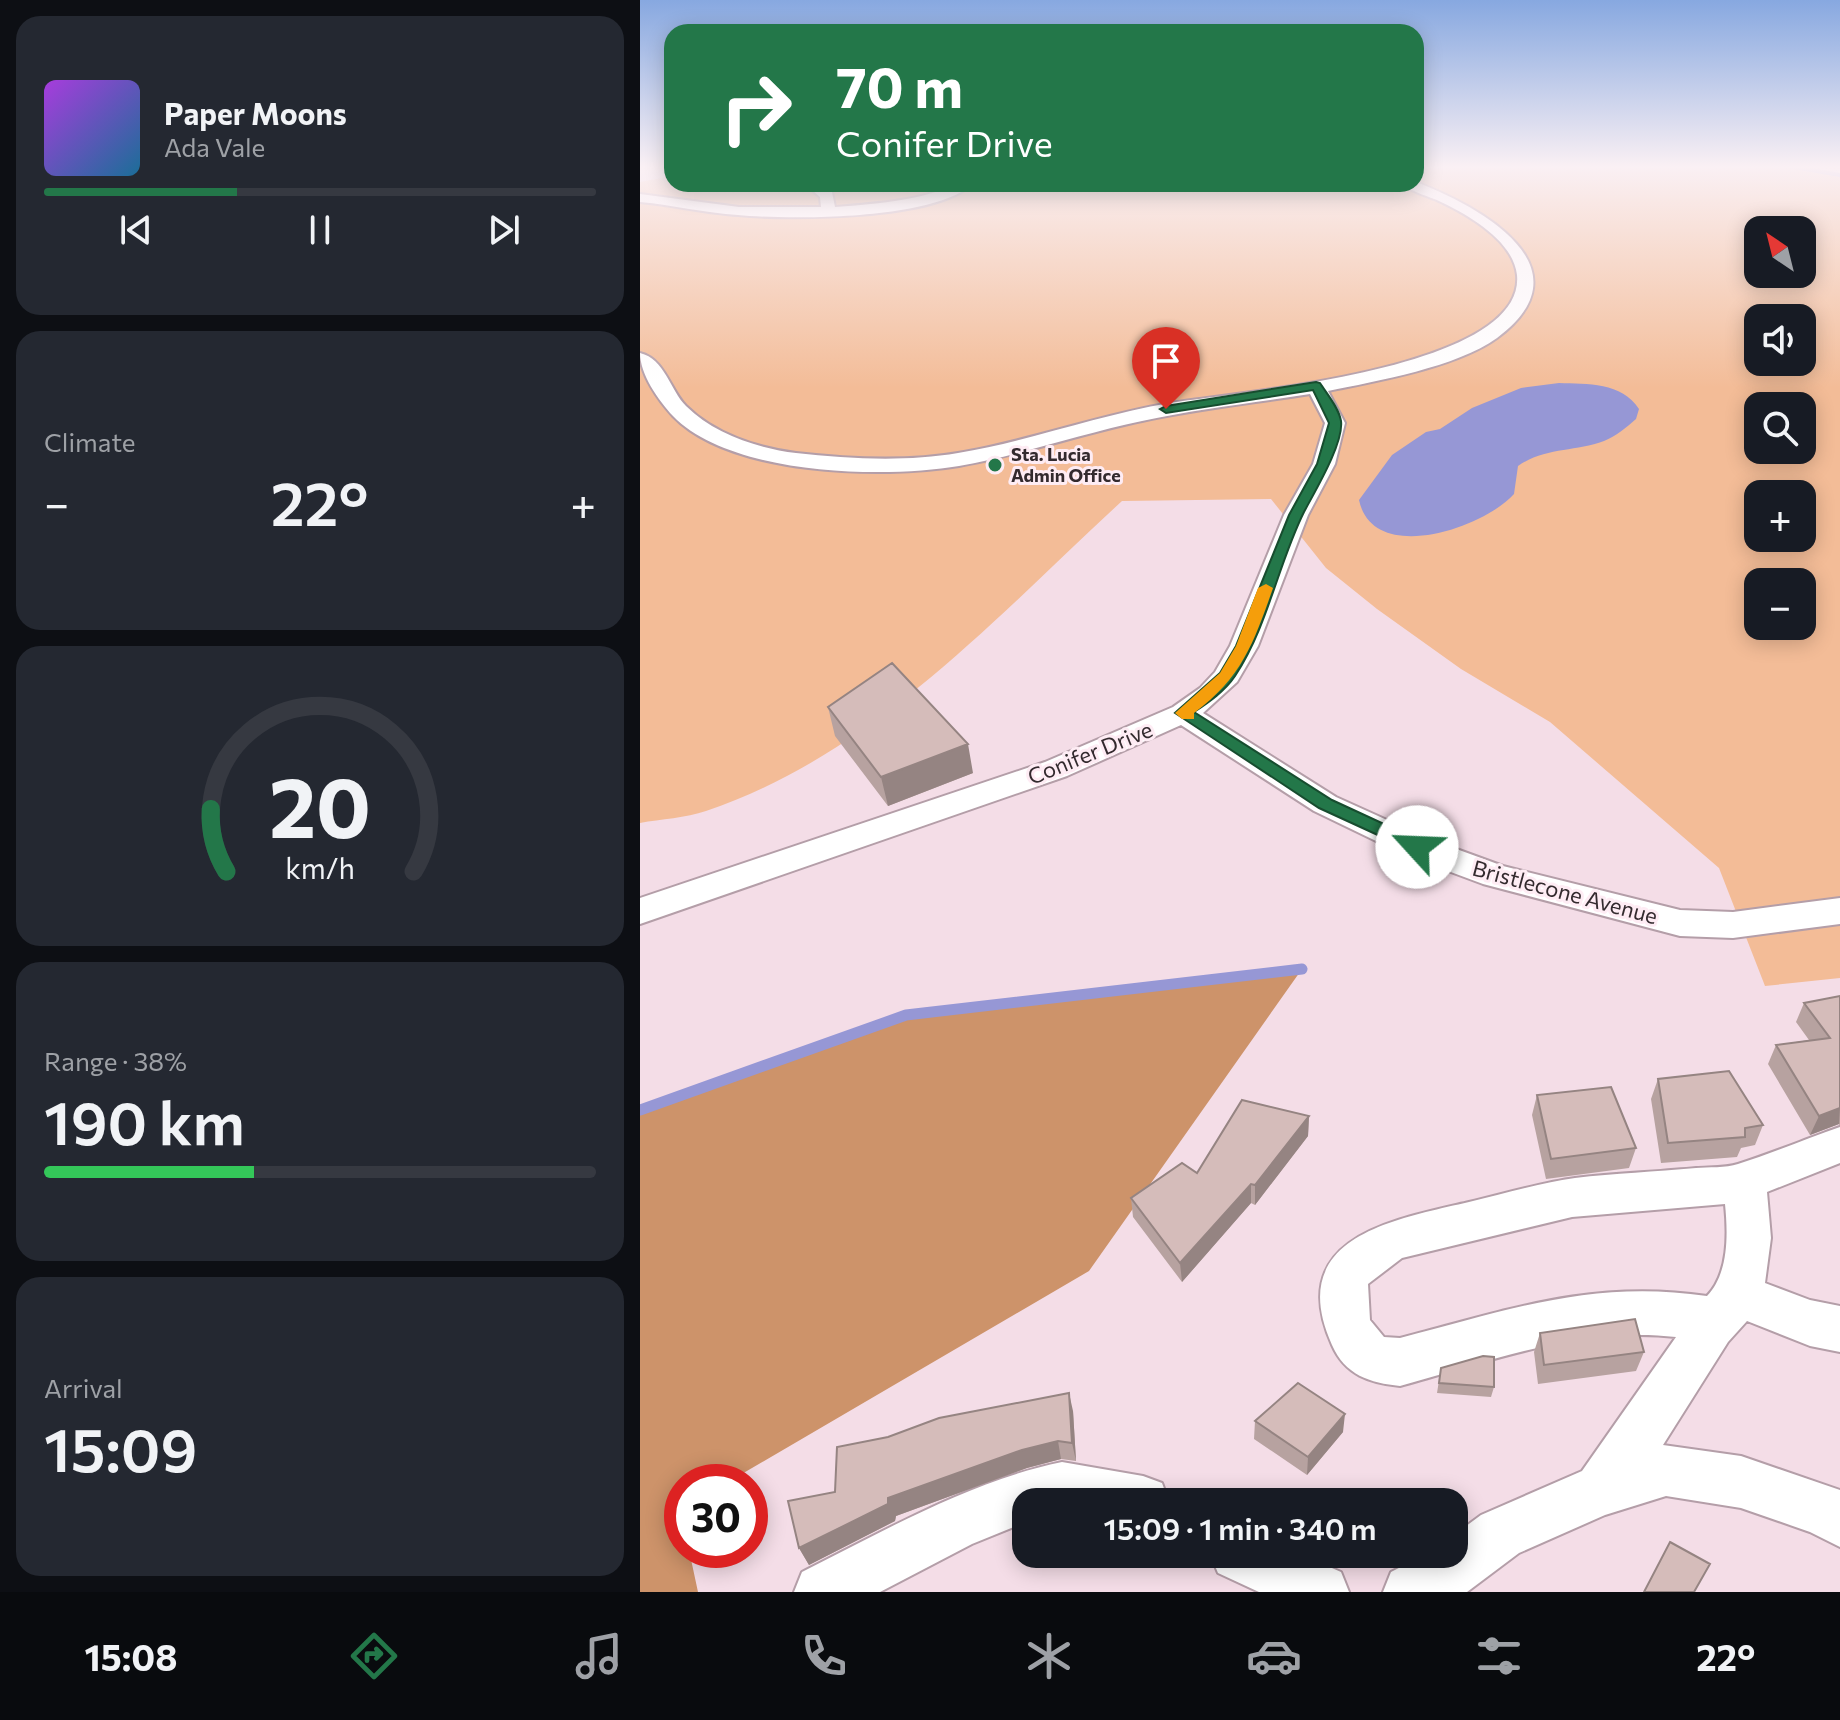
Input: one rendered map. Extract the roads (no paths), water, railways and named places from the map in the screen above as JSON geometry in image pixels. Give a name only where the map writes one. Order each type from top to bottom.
[{"type":"street","points":[[640,359],[658,375],[668,396],[684,416],[714,438],[767,455],[828,463],[896,465],[939,462],[999,451],[1166,409],[1400,370],[1454,354],[1507,324],[1518,311],[1526,281],[1522,267],[1504,240]]},
{"type":"street","name":"Conifer Drive","points":[[640,911],[1056,769],[1183,713],[1210,694],[1227,676],[1244,646],[1296,515],[1324,464],[1335,423],[1316,386]]},
{"type":"street","name":"Bristlecone Avenue","points":[[1183,713],[1325,804],[1417,847],[1495,876],[1680,923],[1733,925],[1840,911]]},
{"type":"street","points":[[1840,1145],[1759,1174],[1744,1183],[1572,1198],[1393,1240],[1367,1254],[1348,1275],[1340,1304],[1355,1341],[1375,1359],[1400,1362],[1579,1317],[1621,1312],[1726,1308],[1840,1329]]},
{"type":"street","points":[[1601,1490],[1726,1308],[1747,1259],[1748,1207],[1744,1183]]},
{"type":"street","points":[[1411,1592],[1456,1568],[1500,1534],[1601,1490],[1666,1470],[1741,1482],[1824,1510],[1840,1520]]},
{"type":"street","points":[[822,1592],[953,1525],[1012,1500]]},
{"type":"street","points":[[1268,1568],[1321,1592]]},
{"type":"water","points":[[1559,383],[1614,389],[1632,400],[1639,409],[1636,419],[1604,441],[1549,453],[1518,466],[1514,494],[1479,519],[1430,534],[1406,536],[1385,532],[1368,520],[1359,500],[1392,455],[1426,432],[1440,429],[1472,408],[1521,388]]},
{"type":"waterway","points":[[640,1110],[906,1015],[1302,969]]},
{"type":"place","name":"Sta. Lucia Admin Office","points":[[995,465]]}]
